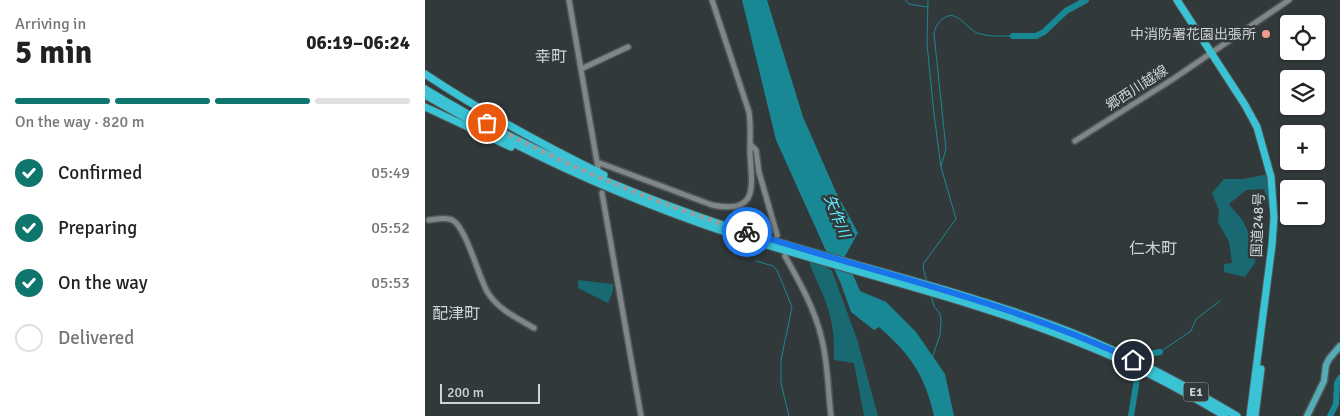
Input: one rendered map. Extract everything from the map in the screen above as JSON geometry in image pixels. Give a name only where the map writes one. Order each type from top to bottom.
[{"type":"highway","name":"国道248号","points":[[1177,0],[1259,121],[1270,153],[1278,196],[1276,245],[1255,416]]},
{"type":"highway","name":"国道248号","points":[[1182,0],[1257,127],[1271,177],[1274,217],[1250,416]]},
{"type":"highway","points":[[425,73],[466,100],[559,153],[670,206]]},
{"type":"highway","name":"E1","points":[[425,89],[499,136],[623,194],[698,222],[1067,331],[1237,416]]},
{"type":"highway","name":"E1","points":[[425,95],[583,170],[670,206],[801,252]]},
{"type":"highway","points":[[425,107],[581,176]]},
{"type":"highway","name":"E1","points":[[1152,372],[1225,416]]},
{"type":"main road","points":[[1307,416],[1324,381],[1326,365],[1340,346]]},
{"type":"street","points":[[569,0],[597,165],[698,200],[723,207],[733,207],[739,206],[748,198],[752,188],[751,130],[749,112],[712,0]]},
{"type":"street","name":"郷西川越線","points":[[1075,140],[1141,100],[1289,0]]},
{"type":"street","points":[[581,68],[628,46]]},
{"type":"street","points":[[750,144],[756,150],[759,172],[777,235]]},
{"type":"street","points":[[602,193],[641,416]]},
{"type":"street","points":[[429,220],[445,219],[456,223],[464,236],[487,292],[505,311],[534,328]]},
{"type":"street","points":[[785,256],[808,298],[818,323],[824,351],[831,416]]},
{"type":"shaded area","points":[[1269,174],[1272,209],[1270,209],[1264,189],[1246,190],[1229,204],[1243,221],[1252,240],[1257,245],[1255,263],[1245,277],[1224,272],[1224,264],[1232,263],[1229,242],[1218,222],[1219,211],[1212,193],[1224,179],[1243,179]]},
{"type":"shaded area","points":[[809,262],[820,263],[832,271],[857,339],[878,416],[864,416],[854,363],[834,360],[832,325],[829,313]]},
{"type":"shaded area","points":[[578,280],[613,284],[613,291],[608,303],[578,288]]},
{"type":"water","name":"矢作川","points":[[742,0],[767,0],[803,117],[836,192],[858,233],[845,256],[860,291],[886,302],[916,332],[945,374],[954,416],[934,416],[921,377],[908,356],[879,327],[874,330],[851,312],[841,284],[776,140]]},
{"type":"waterway","points":[[905,0],[909,4],[927,7]]},
{"type":"waterway","points":[[927,283],[923,267],[924,263],[956,219],[941,167],[934,114],[927,44],[928,0]]},
{"type":"waterway","points":[[1013,36],[1036,36],[1044,32],[1066,11],[1086,0]]},
{"type":"waterway","points":[[941,166],[946,149],[934,34],[937,25],[944,18],[953,16],[977,33],[990,36],[1013,36]]},
{"type":"waterway","points":[[756,261],[773,266],[777,270],[792,307],[781,360],[781,383],[789,416]]},
{"type":"waterway","points":[[931,296],[934,306],[940,314],[941,321],[940,335],[932,358]]},
{"type":"waterway","points":[[1160,352],[1191,331],[1196,319],[1220,301]]},
{"type":"waterway","points":[[1131,416],[1138,373],[1149,354],[1160,352]]},
{"type":"waterway","points":[[1330,416],[1336,404],[1337,383],[1340,378]]},
{"type":"way so far","points":[[487,123],[525,143],[627,189],[699,217],[747,232]]},
{"type":"place","name":"中消防署花園出張所","points":[[1266,34]]},
{"type":"district","name":"幸町","points":[[551,57]]},
{"type":"district","name":"仁木町","points":[[1153,249]]},
{"type":"district","name":"配津町","points":[[456,314]]},
{"type":"route","points":[[747,232],[1007,310],[1067,331],[1133,360]]}]
